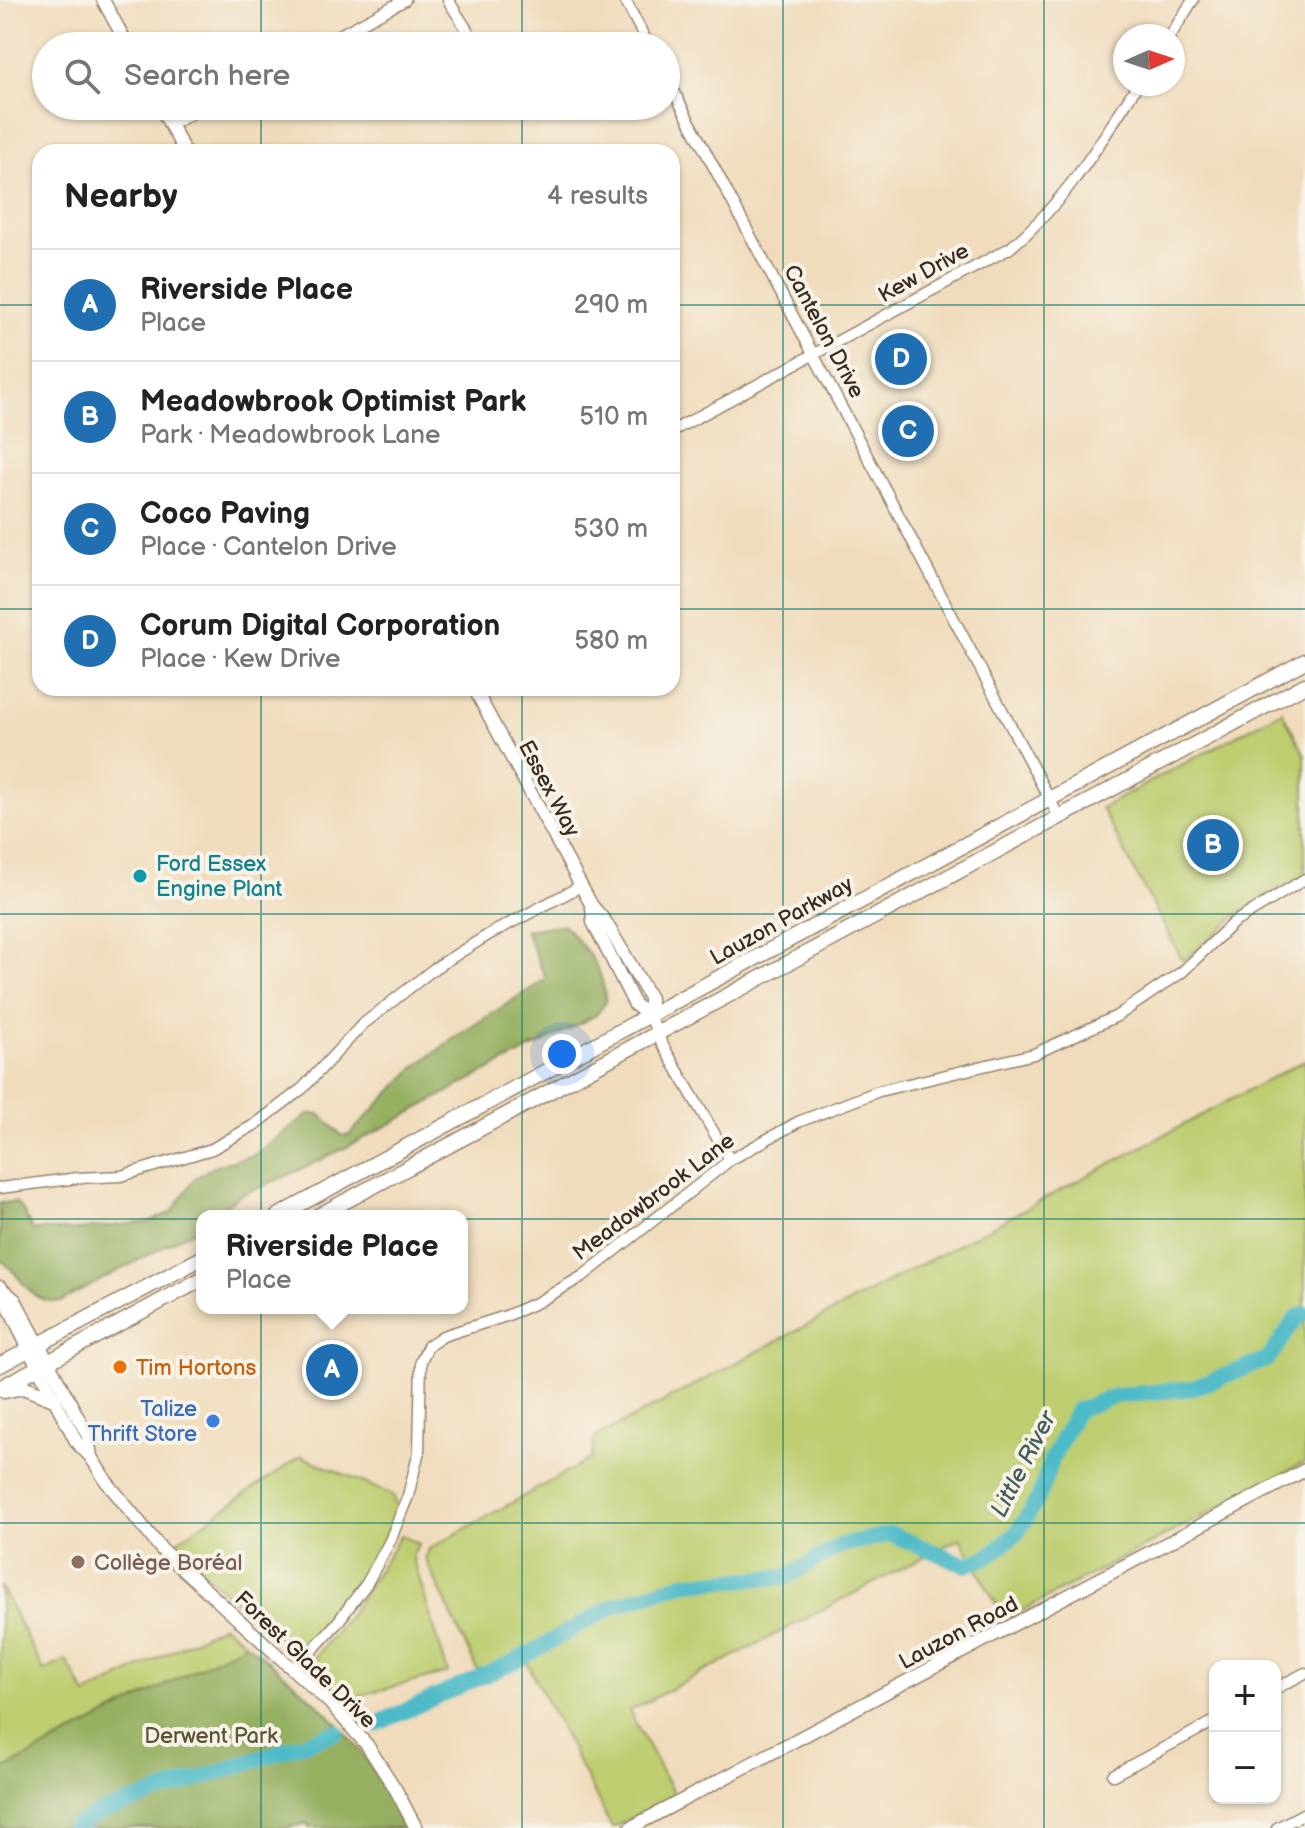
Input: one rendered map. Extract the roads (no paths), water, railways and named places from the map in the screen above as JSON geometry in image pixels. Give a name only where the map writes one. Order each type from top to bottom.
[{"type":"main road","name":"Lauzon Parkway","points":[[289,1210],[1305,661]]},
{"type":"main road","name":"Lauzon Parkway","points":[[329,1210],[1305,685]]},
{"type":"main road","points":[[0,1365],[196,1261]]},
{"type":"main road","points":[[0,1390],[196,1282]]},
{"type":"main road","points":[[0,1390],[23,1387],[54,1399]]},
{"type":"street","points":[[103,0],[120,32]]},
{"type":"street","points":[[345,32],[405,0]]},
{"type":"street","points":[[448,0],[468,32]]},
{"type":"street","points":[[625,0],[642,32]]},
{"type":"street","points":[[1178,24],[1193,0]]},
{"type":"street","name":"Kew Drive","points":[[680,427],[1010,248],[1060,201],[1130,96]]},
{"type":"street","name":"Cantelon Drive","points":[[680,103],[1059,817]]},
{"type":"street","points":[[167,120],[181,144]]},
{"type":"street","points":[[170,125],[179,120]]},
{"type":"street","name":"Essex Way","points":[[478,696],[592,906],[605,921],[650,998],[650,1016],[656,1033],[730,1160]]},
{"type":"street","name":"Meadowbrook Lane","points":[[295,1669],[337,1623],[367,1583],[390,1541],[408,1496],[419,1451],[421,1361],[428,1346],[443,1336],[538,1302],[583,1276],[730,1160],[798,1122],[834,1106],[908,1083],[1034,1054],[1117,1016],[1182,972],[1233,923],[1305,879]]},
{"type":"street","points":[[0,1188],[121,1176],[212,1149],[256,1124],[303,1088],[362,1025],[435,968],[488,935],[581,886]]},
{"type":"street","points":[[0,1287],[15,1300],[43,1365]]},
{"type":"street","name":"Forest Glade Drive","points":[[43,1365],[88,1436],[91,1457]]},
{"type":"street","name":"Forest Glade Drive","points":[[43,1365],[54,1399],[77,1443],[91,1457],[106,1481],[162,1550],[330,1703],[367,1745],[416,1828]]},
{"type":"street","name":"Lauzon Road","points":[[630,1828],[1304,1472]]},
{"type":"street","points":[[1281,1686],[1305,1673]]},
{"type":"street","points":[[1113,1775],[1209,1724]]},
{"type":"street","points":[[1277,1828],[1305,1813]]},
{"type":"waterway","name":"Little River","points":[[376,1724],[516,1661],[614,1606],[683,1583],[787,1577],[839,1546],[891,1534],[966,1565],[988,1557],[1017,1533],[1039,1497],[1051,1460],[1077,1410],[1115,1396],[1193,1388],[1268,1359],[1297,1317],[1305,1314]]},
{"type":"waterway","name":"Little River","points":[[74,1828],[97,1814],[337,1732]]},
{"type":"place","name":"Corum Digital Corporation","points":[[901,359]]},
{"type":"place","name":"Coco Paving","points":[[908,431]]},
{"type":"place","name":"Meadowbrook Optimist Park","points":[[1213,845]]},
{"type":"place","name":"Ford Essex Engine Plant","points":[[140,876]]},
{"type":"place","name":"Tim Hortons","points":[[120,1367]]},
{"type":"place","name":"Riverside Place","points":[[332,1370]]},
{"type":"place","name":"Talize Thrift Store","points":[[213,1421]]},
{"type":"place","name":"Collège Boréal","points":[[78,1562]]},
{"type":"park label","name":"Derwent Park","points":[[211,1735]]}]
